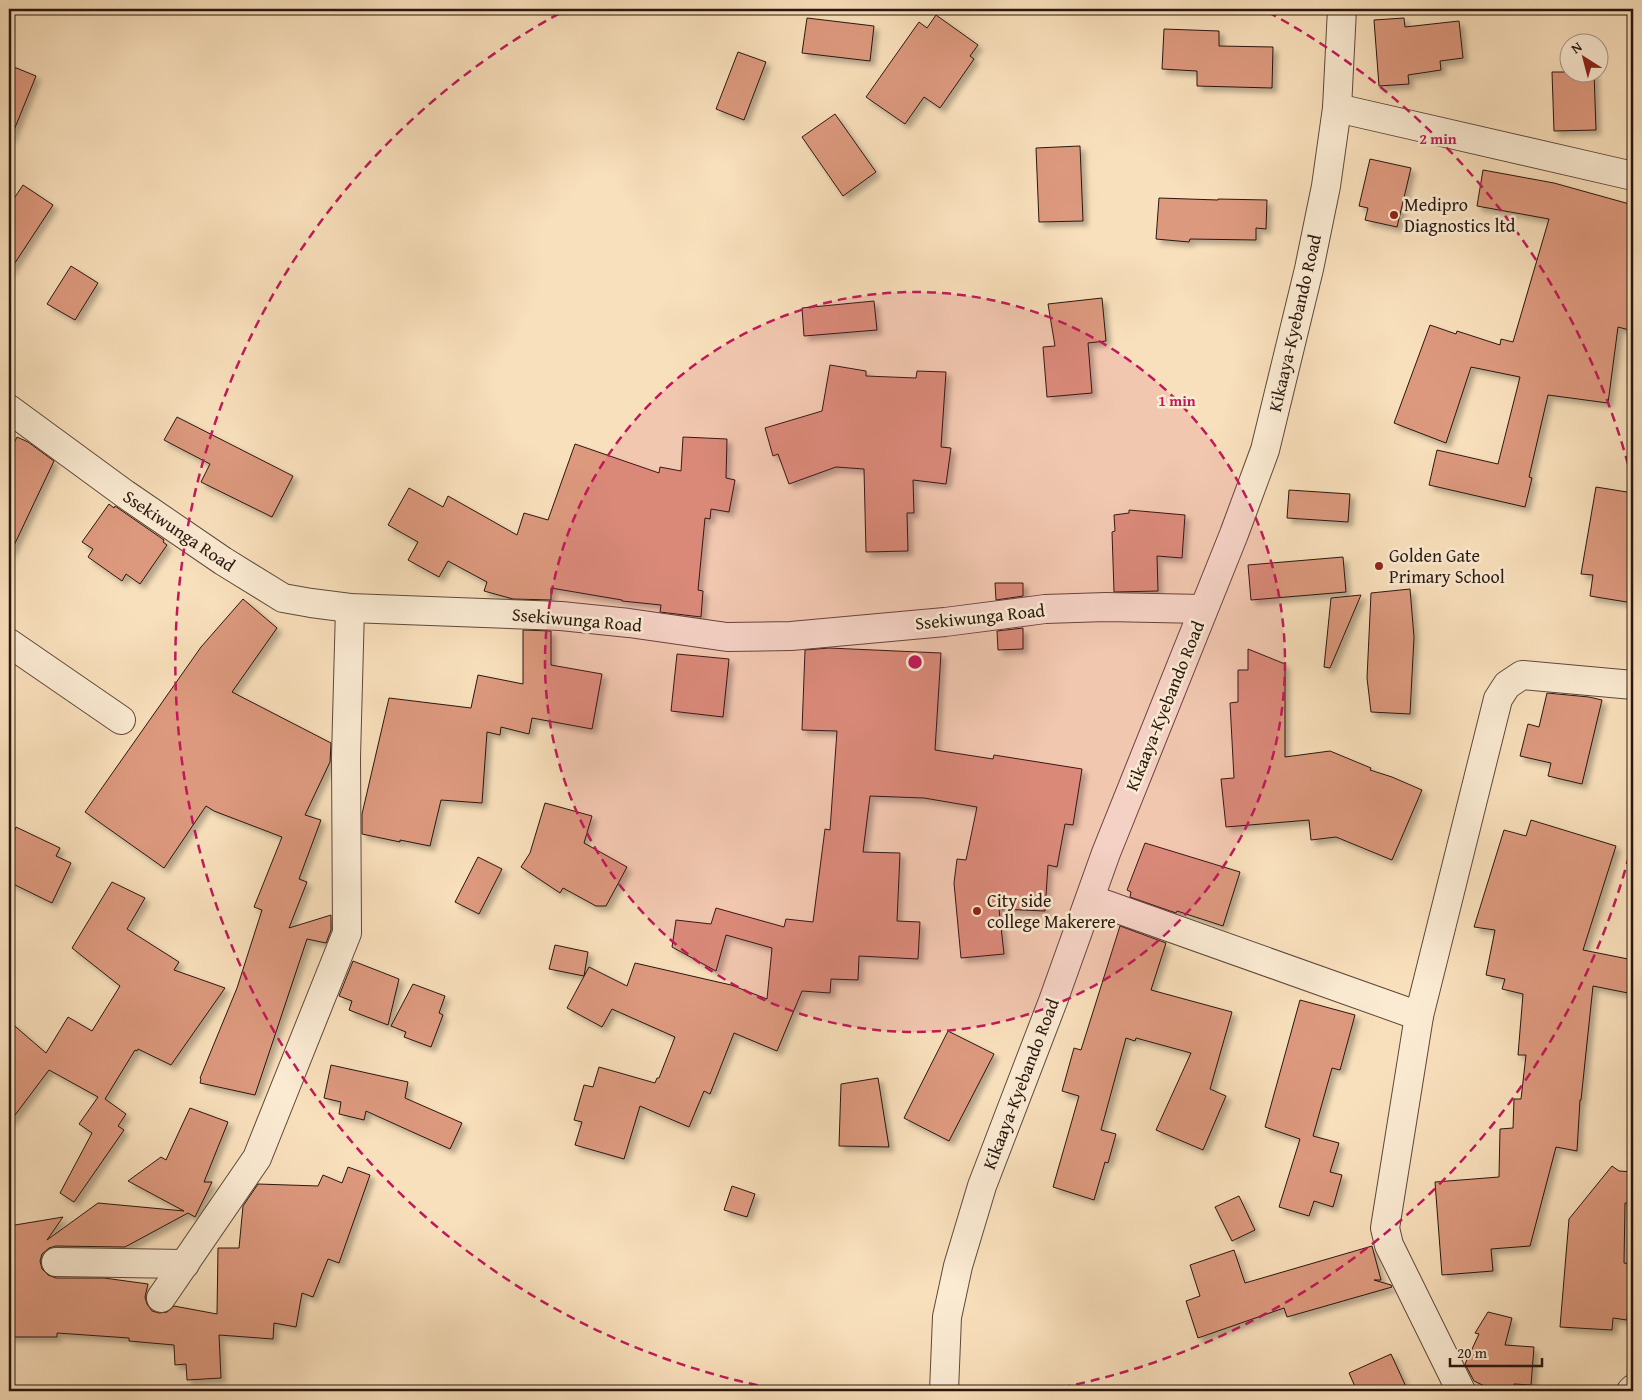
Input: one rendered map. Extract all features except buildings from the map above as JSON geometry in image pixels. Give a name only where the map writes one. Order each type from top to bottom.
[{"type":"street","name":"Kikaaya-Kyebando Road","points":[[944,1391],[947,1317],[958,1266],[982,1186],[1050,1010],[1106,853],[1204,609],[1265,450],[1309,268],[1326,186],[1337,108],[1342,9]]},
{"type":"street","points":[[1337,108],[1633,176]]},
{"type":"street","name":"Ssekiwunga Road","points":[[9,410],[125,494],[261,586],[283,598],[350,608],[561,616],[629,623],[727,637],[790,636],[944,622],[1045,609],[1204,609]]},
{"type":"street","points":[[162,1298],[257,1158],[347,933],[346,757],[350,608]]},
{"type":"street","points":[[9,642],[121,720]]},
{"type":"street","points":[[1461,1391],[1389,1245],[1385,1228],[1420,1016],[1498,699],[1506,685],[1522,675],[1633,685]]},
{"type":"street","points":[[1090,899],[1420,1016]]},
{"type":"street","points":[[56,1262],[185,1264]]},
{"type":"place","name":"Medipro Diagnostics ltd","points":[[1394,215]]},
{"type":"place","name":"Golden Gate Primary School","points":[[1379,566]]},
{"type":"place","name":"City side college Makerere","points":[[977,911]]}]
